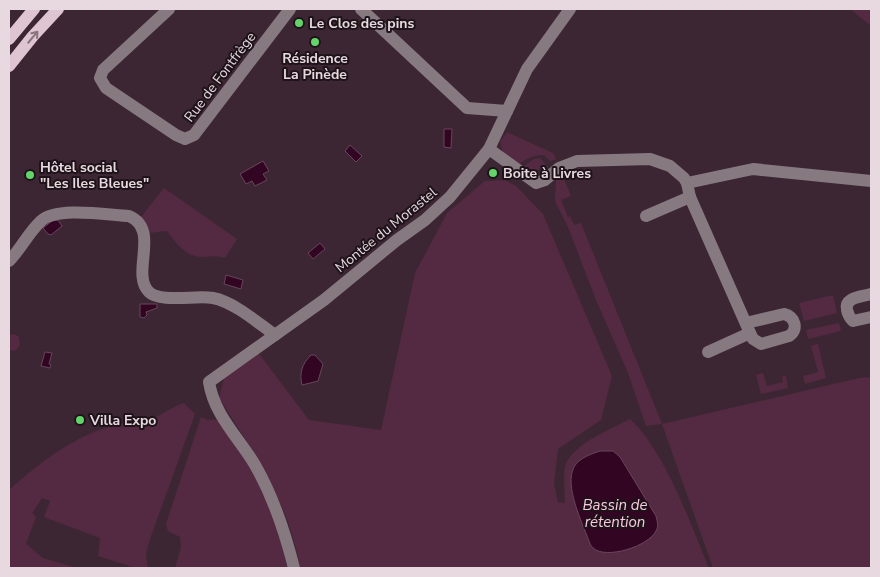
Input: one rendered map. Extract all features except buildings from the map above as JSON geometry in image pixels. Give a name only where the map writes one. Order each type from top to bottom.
[{"type":"main road","points":[[9,39],[34,9]]},
{"type":"main road","points":[[9,66],[58,9]]},
{"type":"street","name":"Rue de Fontfrège","points":[[169,9],[103,70],[100,78],[106,88],[176,136],[184,139],[194,135],[290,9]]},
{"type":"street","points":[[361,9],[467,108],[508,111]]},
{"type":"street","name":"Montée du Morastel","points":[[294,568],[279,514],[272,497],[253,462],[217,407],[211,395],[209,382],[324,300],[397,240],[425,220],[450,197],[488,149],[527,69],[570,9]]},
{"type":"street","points":[[488,149],[536,183],[545,180],[559,168],[576,161],[650,159],[670,166],[684,178],[690,197],[748,328],[708,352]]},
{"type":"street","points":[[687,183],[753,169],[871,181]]},
{"type":"street","points":[[646,216],[690,197]]},
{"type":"street","points":[[9,261],[29,234],[47,216],[64,212],[129,216],[138,221],[143,231],[143,282],[149,293],[159,297],[214,298],[249,316],[275,335]]},
{"type":"street","points":[[871,294],[849,301],[846,306],[853,321],[871,317]]},
{"type":"shaded area","points":[[850,9],[871,9],[871,26]]},
{"type":"shaded area","points":[[507,132],[553,153],[556,159],[550,161],[544,155],[536,156],[526,159],[517,166],[502,150],[500,142]]},
{"type":"shaded area","points":[[540,158],[546,165],[532,173],[522,167],[534,159]]},
{"type":"shaded area","points":[[563,177],[571,196],[561,200],[568,217],[570,216],[574,225],[581,223],[662,424],[646,426],[628,373],[596,300],[568,227],[555,201],[556,180]]},
{"type":"shaded area","points":[[505,180],[516,186],[543,214],[612,376],[601,420],[558,449],[554,484],[558,502],[565,503],[564,480],[568,459],[592,438],[630,419],[643,433],[666,469],[709,568],[300,568],[288,522],[279,500],[257,458],[219,398],[224,378],[257,351],[309,420],[381,430],[415,273],[447,213],[485,181]]},
{"type":"shaded area","points":[[164,188],[237,239],[225,258],[215,256],[199,257],[187,253],[167,231],[149,233],[141,217]]},
{"type":"shaded area","points":[[833,295],[837,313],[804,321],[799,303]]},
{"type":"shaded area","points":[[839,323],[841,331],[808,339],[806,330]]},
{"type":"shaded area","points":[[14,334],[19,337],[20,345],[11,351],[9,350],[9,335]]},
{"type":"shaded area","points":[[818,344],[826,378],[805,384],[803,376],[818,372],[811,346]]},
{"type":"shaded area","points":[[763,373],[767,386],[783,382],[782,376],[786,376],[788,388],[761,394],[756,375]]},
{"type":"shaded area","points":[[871,377],[871,568],[713,568],[662,424],[859,378]]},
{"type":"shaded area","points":[[184,403],[195,414],[149,542],[146,555],[148,568],[136,568],[98,556],[100,538],[44,517],[50,501],[42,498],[32,513],[36,517],[26,544],[43,558],[77,568],[9,568],[10,489],[46,459],[86,436],[120,424],[148,420]]},
{"type":"shaded area","points":[[201,417],[208,420],[222,419],[267,498],[283,547],[287,568],[175,568],[181,547],[180,537],[168,531],[166,524]]},
{"type":"water","points":[[444,129],[452,129],[451,148],[444,147]]},
{"type":"water","points":[[350,145],[362,156],[356,162],[345,151]]},
{"type":"water","points":[[263,161],[269,171],[263,174],[267,180],[255,186],[252,181],[246,184],[240,174]]},
{"type":"water","points":[[58,220],[62,226],[51,235],[48,234],[43,228],[52,221]]},
{"type":"water","points":[[320,243],[325,249],[313,259],[308,253]]},
{"type":"water","points":[[226,275],[243,280],[241,289],[224,284]]},
{"type":"water","points":[[140,304],[157,304],[157,308],[146,312],[147,315],[144,318],[140,317]]},
{"type":"water","points":[[45,352],[52,353],[49,364],[51,365],[50,368],[41,366]]},
{"type":"water","points":[[311,355],[315,355],[323,364],[318,381],[302,385],[302,369]]},
{"type":"water","name":"Bassin de rétention","points":[[600,451],[613,451],[620,457],[656,516],[657,527],[652,537],[627,550],[607,553],[593,548],[575,504],[571,484],[571,475],[574,467],[582,459]]},
{"type":"place","name":"Le Clos des pins","points":[[299,23]]},
{"type":"place","name":"Résidence La Pinède","points":[[315,42]]},
{"type":"place","name":"Boite à Livres","points":[[493,173]]},
{"type":"place","name":"Hôtel social \"Les Iles Bleues\"","points":[[30,175]]},
{"type":"place","name":"Villa Expo","points":[[80,420]]}]
